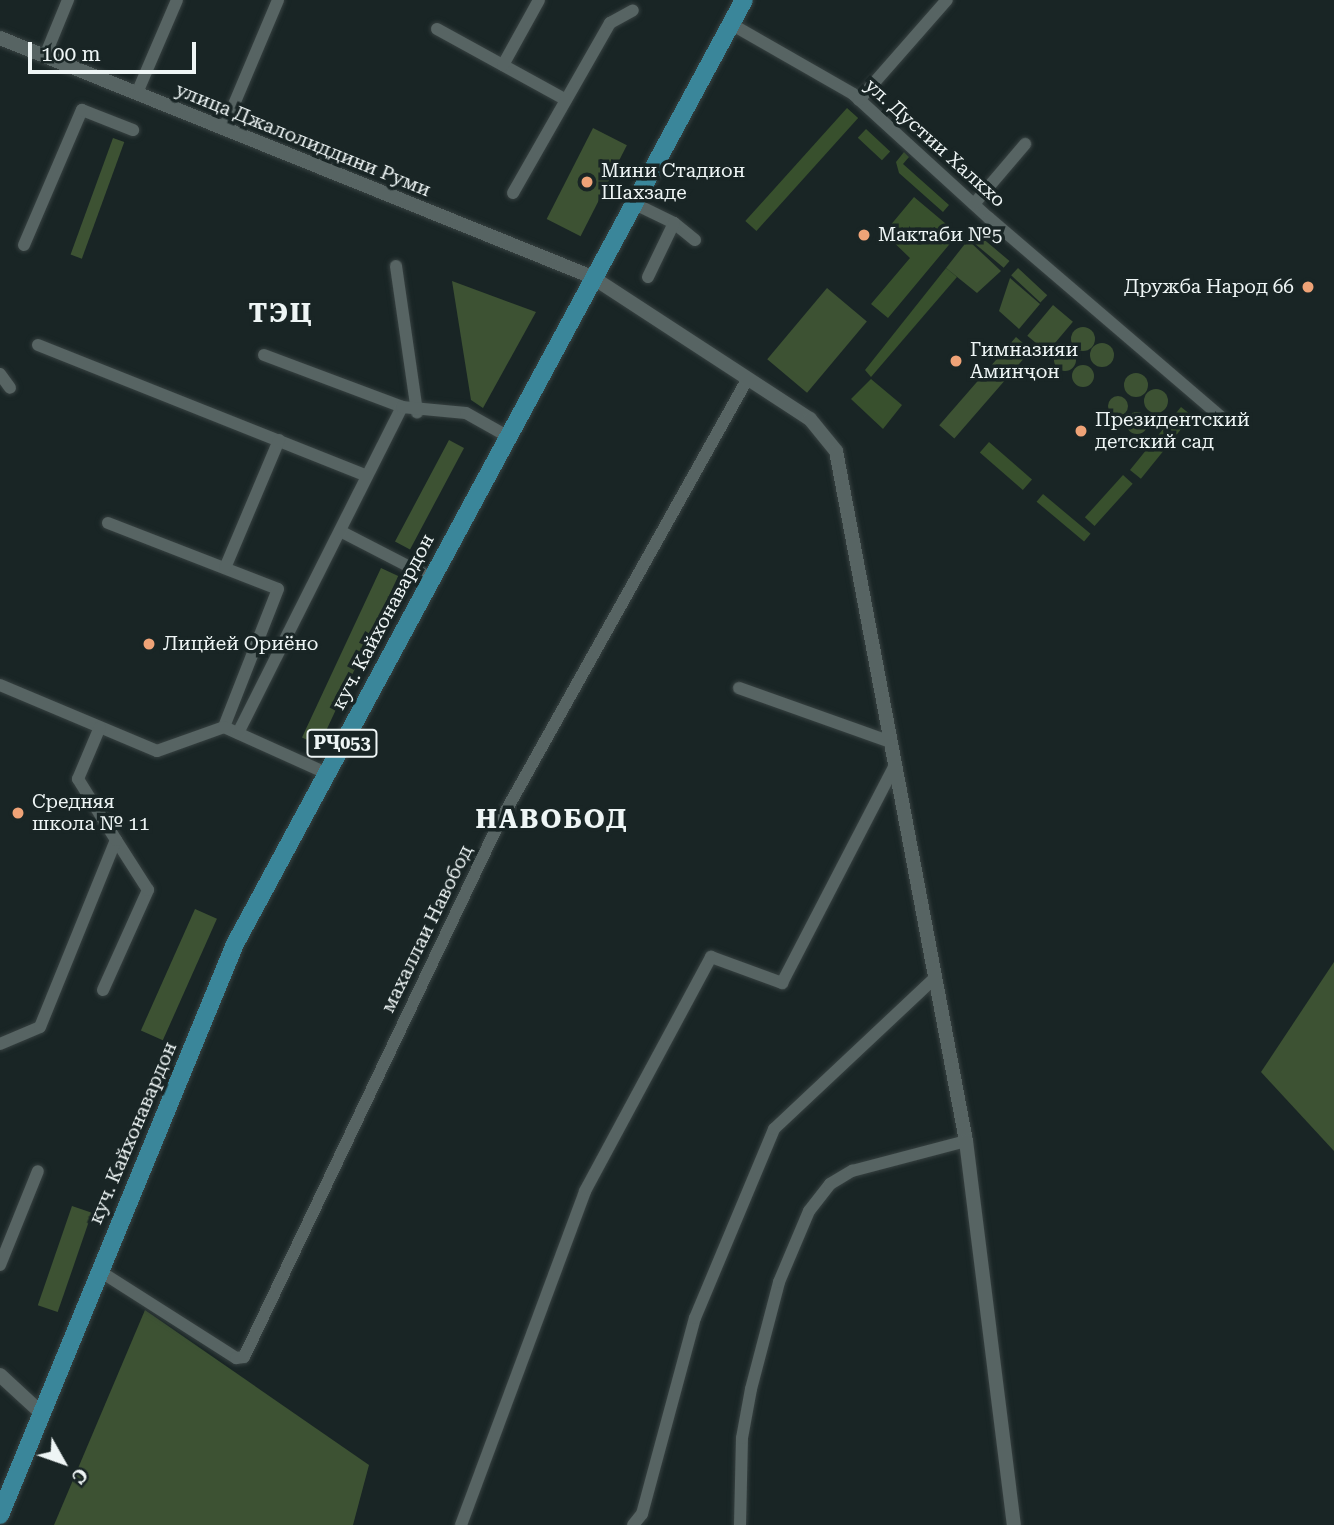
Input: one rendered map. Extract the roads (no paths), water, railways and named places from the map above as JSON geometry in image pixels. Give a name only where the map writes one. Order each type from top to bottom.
[{"type":"main road","name":"куч. Кайхонавардон","points":[[0,1515],[39,1412],[235,944],[592,277],[744,0]]},
{"type":"street","points":[[45,56],[68,0]]},
{"type":"street","points":[[137,93],[177,0]]},
{"type":"street","points":[[224,128],[278,0]]},
{"type":"street","points":[[503,65],[539,0]]},
{"type":"street","points":[[859,100],[947,0]]},
{"type":"street","points":[[513,193],[610,23],[634,10]]},
{"type":"street","name":"ул. Дустии Халкхо","points":[[731,24],[859,100],[974,204],[1222,418]]},
{"type":"street","points":[[437,29],[566,100]]},
{"type":"street","name":"улица Джалолиддини Руми","points":[[0,38],[592,277],[810,419],[836,451],[966,1141],[1014,1525]]},
{"type":"street","points":[[24,245],[82,110],[132,130]]},
{"type":"street","points":[[974,204],[1025,144]]},
{"type":"street","points":[[633,203],[674,223],[695,240]]},
{"type":"street","points":[[649,277],[674,223]]},
{"type":"street","points":[[396,266],[417,412]]},
{"type":"street","points":[[38,345],[367,475]]},
{"type":"street","points":[[264,355],[417,412],[466,412],[507,436]]},
{"type":"street","points":[[0,374],[10,388]]},
{"type":"street","name":"махаллаи Навобод","points":[[98,1270],[236,1358],[244,1357],[498,825],[748,378]]},
{"type":"street","points":[[238,733],[402,407]]},
{"type":"street","points":[[225,568],[279,440]]},
{"type":"street","points":[[108,523],[278,589],[224,727]]},
{"type":"street","points":[[340,531],[431,578]]},
{"type":"street","points":[[0,685],[157,751],[224,727],[326,773]]},
{"type":"street","points":[[739,688],[891,742]]},
{"type":"street","points":[[100,727],[78,779],[148,890],[103,990]]},
{"type":"street","points":[[461,1525],[585,1192],[711,957],[782,983],[895,765]]},
{"type":"street","points":[[0,1044],[40,1027],[116,840]]},
{"type":"street","points":[[633,1525],[642,1514],[695,1318],[774,1129],[935,978]]},
{"type":"street","points":[[740,1525],[742,1438],[751,1389],[779,1282],[809,1211],[830,1184],[852,1171],[966,1141]]},
{"type":"street","points":[[0,1265],[38,1171]]},
{"type":"street","points":[[0,1375],[39,1412]]},
{"type":"place","name":"Мини Стадион Шахзаде","points":[[587,182]]},
{"type":"place","name":"Мактаби №5","points":[[864,235]]},
{"type":"place","name":"Дружба Народ 66","points":[[1308,287]]},
{"type":"place","name":"Гимназияи Аминҷон","points":[[956,361]]},
{"type":"place","name":"Президентский детский сад","points":[[1081,431]]},
{"type":"place","name":"Лицйей Ориёно","points":[[149,644]]},
{"type":"place","name":"Средняя школа № 11","points":[[18,813]]},
{"type":"district","name":"ТЭЦ","points":[[281,314]]},
{"type":"district","name":"НАВОБОД","points":[[552,820]]}]
